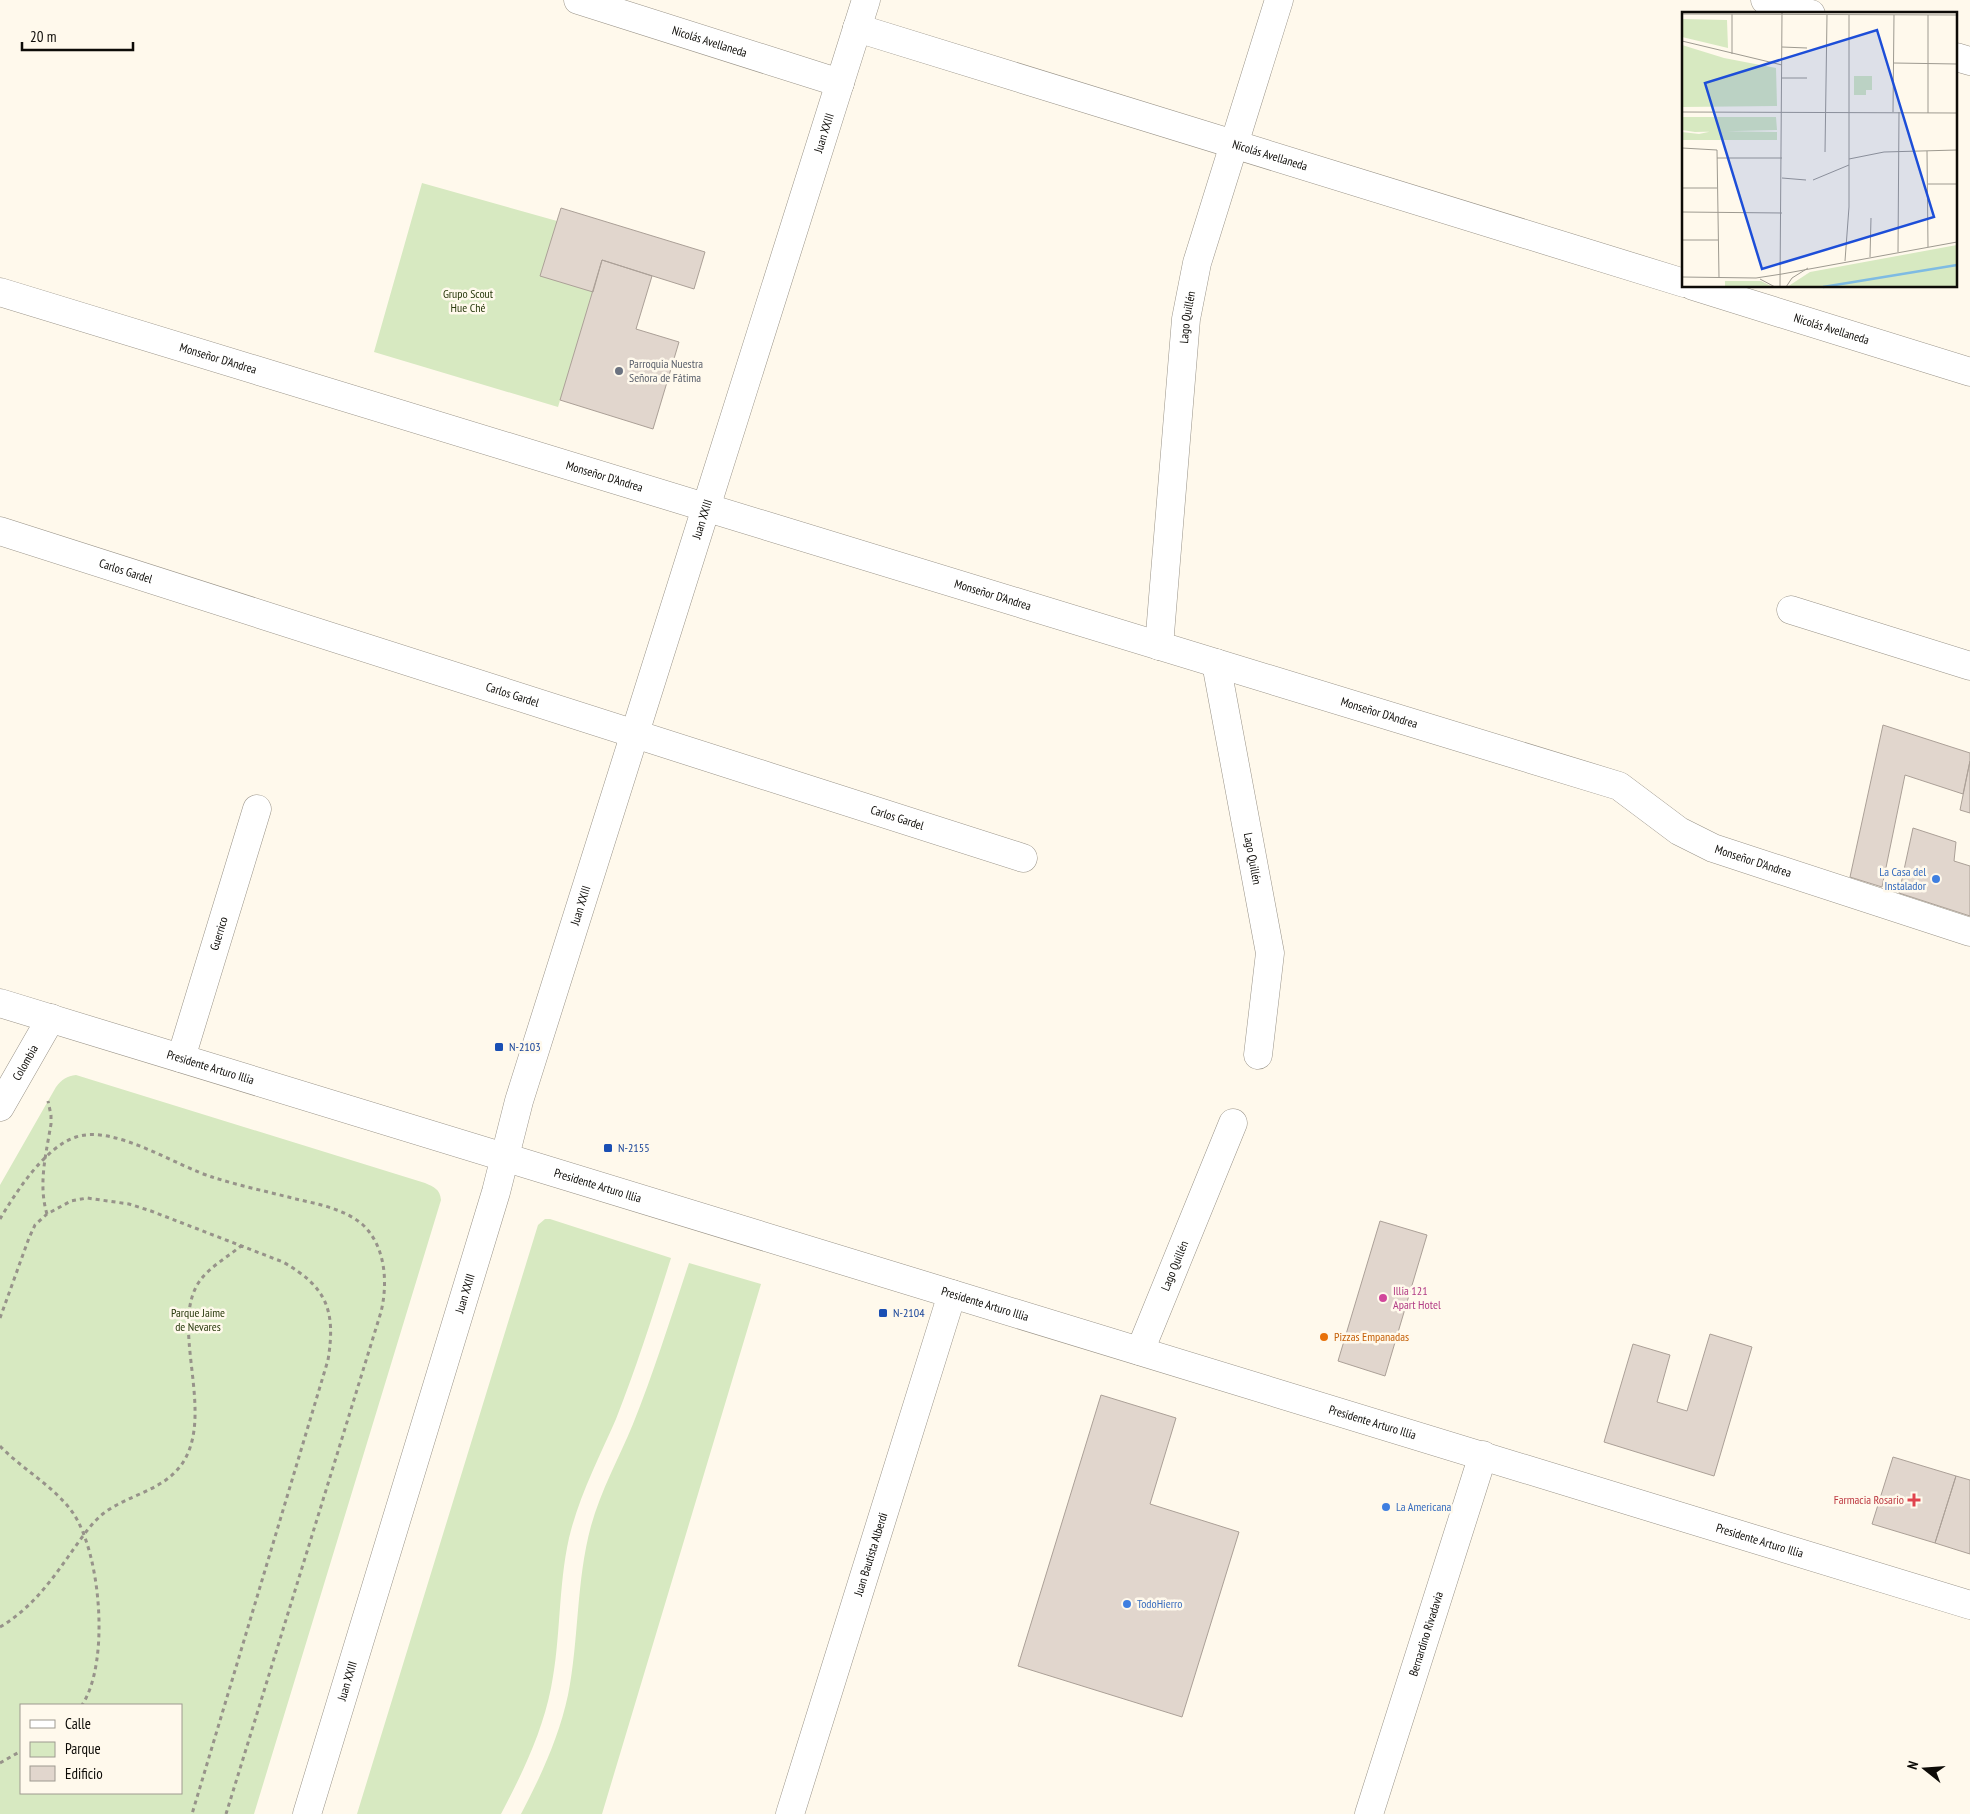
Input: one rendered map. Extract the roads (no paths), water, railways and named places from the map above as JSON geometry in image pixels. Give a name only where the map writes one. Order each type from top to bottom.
[{"type":"street","name":"Nicolás Avellaneda","points":[[578,0],[840,83]]},
{"type":"street","name":"Juan XXIII","points":[[306,1814],[496,1192],[519,1102],[866,0]]},
{"type":"street","name":"Lago Quillén","points":[[1159,646],[1186,319],[1190,291],[1233,144],[1279,0]]},
{"type":"street","points":[[1765,0],[1804,12]]},
{"type":"street","name":"Nicolás Avellaneda","points":[[857,28],[1682,282]]},
{"type":"street","name":"Nicolás Avellaneda","points":[[1699,288],[1970,372]]},
{"type":"street","name":"Monseñor D'Andrea","points":[[0,292],[1619,786],[1679,831],[1713,848],[1970,932]]},
{"type":"street","name":"Carlos Gardel","points":[[0,531],[1023,858]]},
{"type":"street","points":[[1790,610],[1970,666]]},
{"type":"street","name":"Lago Quillén","points":[[1216,663],[1270,953],[1258,1055]]},
{"type":"street","name":"Guerrico","points":[[181,1058],[257,809]]},
{"type":"street","name":"Presidente Arturo Illia","points":[[0,1003],[1970,1605]]},
{"type":"street","name":"Colombia","points":[[0,1107],[51,1018]]},
{"type":"street","name":"Lago Quillén","points":[[1140,1351],[1233,1123]]},
{"type":"street","name":"Juan Bautista Alberdi","points":[[790,1814],[952,1294]]},
{"type":"street","name":"Bernardino Rivadavia","points":[[1368,1814],[1483,1455]]},
{"type":"place","name":"Parroquia Nuestra Señora de Fátima","points":[[619,371]]},
{"type":"place","name":"La Casa del Instalador","points":[[1936,879]]},
{"type":"place","name":"N-2103","points":[[499,1047]]},
{"type":"place","name":"N-2155","points":[[608,1148]]},
{"type":"place","name":"Illia 121 Apart Hotel","points":[[1383,1298]]},
{"type":"place","name":"N-2104","points":[[883,1313]]},
{"type":"place","name":"Pizzas Empanadas","points":[[1324,1337]]},
{"type":"place","name":"Farmacia Rosario","points":[[1914,1500]]},
{"type":"place","name":"La Americana","points":[[1386,1507]]},
{"type":"place","name":"TodoHierro","points":[[1127,1604]]},
{"type":"park label","name":"Grupo Scout Hue Ché","points":[[468,301]]},
{"type":"park label","name":"Parque Jaime de Nevares","points":[[198,1320]]}]
